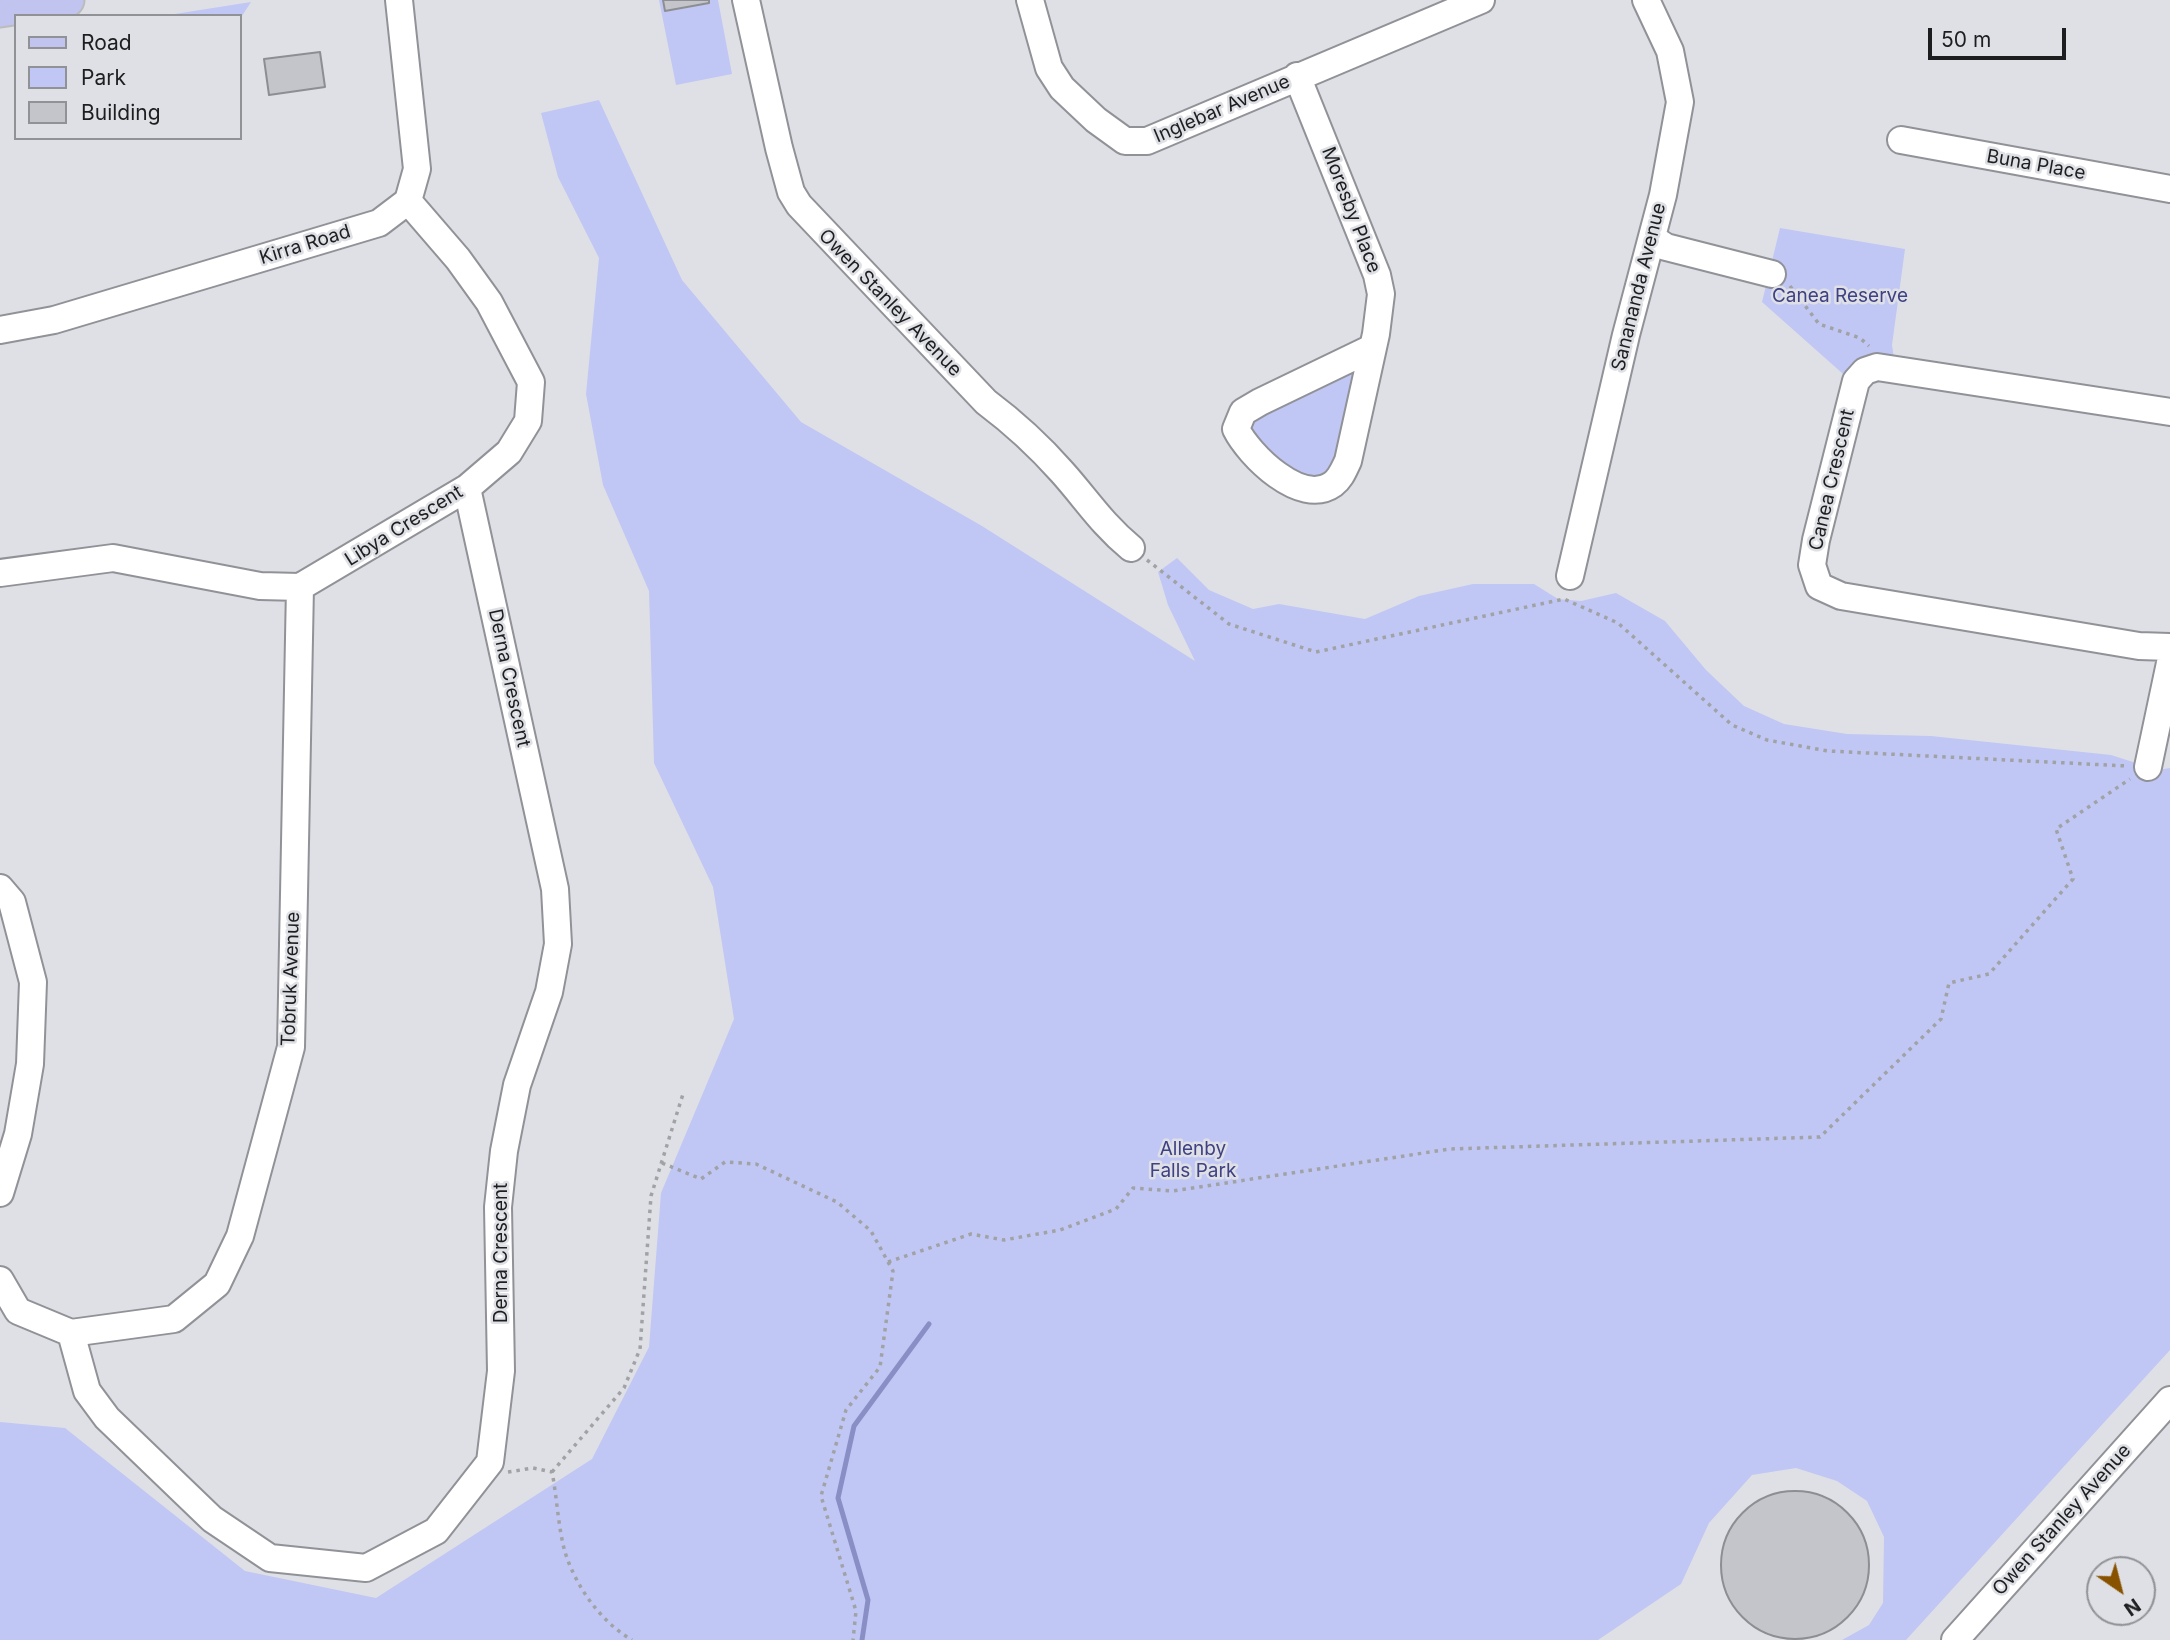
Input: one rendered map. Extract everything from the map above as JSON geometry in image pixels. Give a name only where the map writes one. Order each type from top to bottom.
[{"type":"main road","points":[[0,10],[66,0]]},
{"type":"street","points":[[398,0],[417,169],[408,201]]},
{"type":"street","name":"Owen Stanley Avenue","points":[[746,0],[791,192],[813,223],[969,385],[1048,456],[1104,526],[1131,548]]},
{"type":"street","name":"Inglebar Avenue","points":[[1030,0],[1049,68],[1062,88],[1087,112],[1125,141],[1147,141],[1481,0]]},
{"type":"street","name":"Sanananda Avenue","points":[[1570,576],[1652,238],[1680,102],[1670,51],[1646,0]]},
{"type":"street","name":"Moresby Place","points":[[1297,76],[1377,275],[1380,313],[1348,461],[1340,477],[1331,486],[1315,488],[1287,483],[1245,446],[1236,429],[1243,412],[1282,390],[1372,348]]},
{"type":"street","name":"Buna Place","points":[[1901,141],[2170,189]]},
{"type":"street","name":"Kirra Road","points":[[0,330],[54,320],[379,223],[408,201]]},
{"type":"street","name":"Libya Crescent","points":[[300,587],[467,488],[509,452],[528,421],[531,382],[489,302],[458,259],[408,201]]},
{"type":"street","points":[[1652,238],[1666,247],[1772,274]]},
{"type":"street","name":"Canea Crescent","points":[[2170,412],[1893,370],[1877,368],[1865,371],[1856,381],[1812,565],[1819,586],[1841,596],[2139,646],[2170,647]]},
{"type":"street","name":"Derna Crescent","points":[[71,1333],[87,1391],[107,1418],[212,1519],[270,1558],[366,1569],[436,1531],[482,1476],[489,1462],[501,1371],[498,1207],[504,1151],[517,1085],[549,992],[558,943],[555,889],[467,488]]},
{"type":"street","points":[[0,573],[113,558],[260,586],[300,587]]},
{"type":"street","name":"Tobruk Avenue","points":[[71,1333],[174,1320],[217,1284],[240,1236],[291,1047],[300,587]]},
{"type":"street","points":[[2148,766],[2170,663]]},
{"type":"street","points":[[0,888],[12,902],[33,982],[30,1064],[18,1134],[0,1193]]},
{"type":"street","points":[[0,1280],[18,1311],[71,1333]]},
{"type":"street","name":"Owen Stanley Avenue","points":[[1955,1640],[2170,1400]]},
{"type":"path","points":[[1772,274],[1786,282],[1819,324],[1860,338],[1893,370]]},
{"type":"path","points":[[1131,548],[1229,624],[1316,652],[1564,599],[1618,624],[1732,725],[1766,740],[1828,751],[2148,766]]},
{"type":"path","points":[[888,1262],[971,1234],[1004,1240],[1060,1230],[1116,1209],[1133,1188],[1173,1191],[1450,1149],[1820,1137],[1941,1019],[1949,983],[1989,974],[2073,879],[2056,829],[2148,766]]},
{"type":"path","points":[[632,1640],[609,1625],[589,1598],[565,1551],[552,1472],[624,1388],[640,1349],[651,1196],[683,1094]]},
{"type":"path","points":[[662,1163],[701,1179],[725,1162],[756,1164],[837,1202],[871,1231],[893,1271],[880,1367],[846,1410],[821,1496],[856,1611],[853,1640]]},
{"type":"path","points":[[482,1476],[533,1468],[552,1472]]},
{"type":"green space","points":[[659,0],[718,0],[732,74],[676,85]]},
{"type":"green space","points":[[251,2],[242,16],[175,14]]},
{"type":"green space","name":"Allenby Falls Park","points":[[599,100],[682,280],[801,422],[982,526],[1195,661],[1168,605],[1158,572],[1177,558],[1209,590],[1253,609],[1279,604],[1365,619],[1419,596],[1473,584],[1534,584],[1558,599],[1581,601],[1616,593],[1665,621],[1706,670],[1744,706],[1784,724],[1847,734],[1931,736],[2111,755],[2158,770],[2170,768],[2170,1350],[1906,1640],[1842,1640],[1869,1625],[1883,1603],[1884,1537],[1867,1501],[1837,1481],[1796,1468],[1752,1475],[1709,1523],[1681,1584],[1598,1640],[0,1640],[0,1422],[65,1428],[245,1571],[376,1598],[592,1459],[649,1347],[661,1193],[734,1019],[713,887],[654,763],[649,591],[603,485],[586,394],[599,258],[558,177],[541,113]]},
{"type":"green space","name":"Canea Reserve","points":[[1780,228],[1905,249],[1892,345],[1894,359],[1851,381],[1762,302]]},
{"type":"green space","points":[[1354,370],[1359,374],[1331,476],[1304,478],[1255,445],[1246,420]]},
{"type":"building","points":[[663,0],[709,0],[709,3],[665,11]]},
{"type":"building","points":[[320,52],[325,87],[269,95],[264,59]]},
{"type":"building","points":[[1795,1491],[1823,1496],[1848,1512],[1864,1537],[1869,1565],[1864,1593],[1848,1618],[1823,1634],[1795,1639],[1767,1634],[1742,1618],[1726,1593],[1721,1565],[1726,1537],[1742,1512],[1767,1496]]},
{"type":"waterway","points":[[862,1640],[868,1600],[838,1498],[854,1426],[929,1324]]}]
